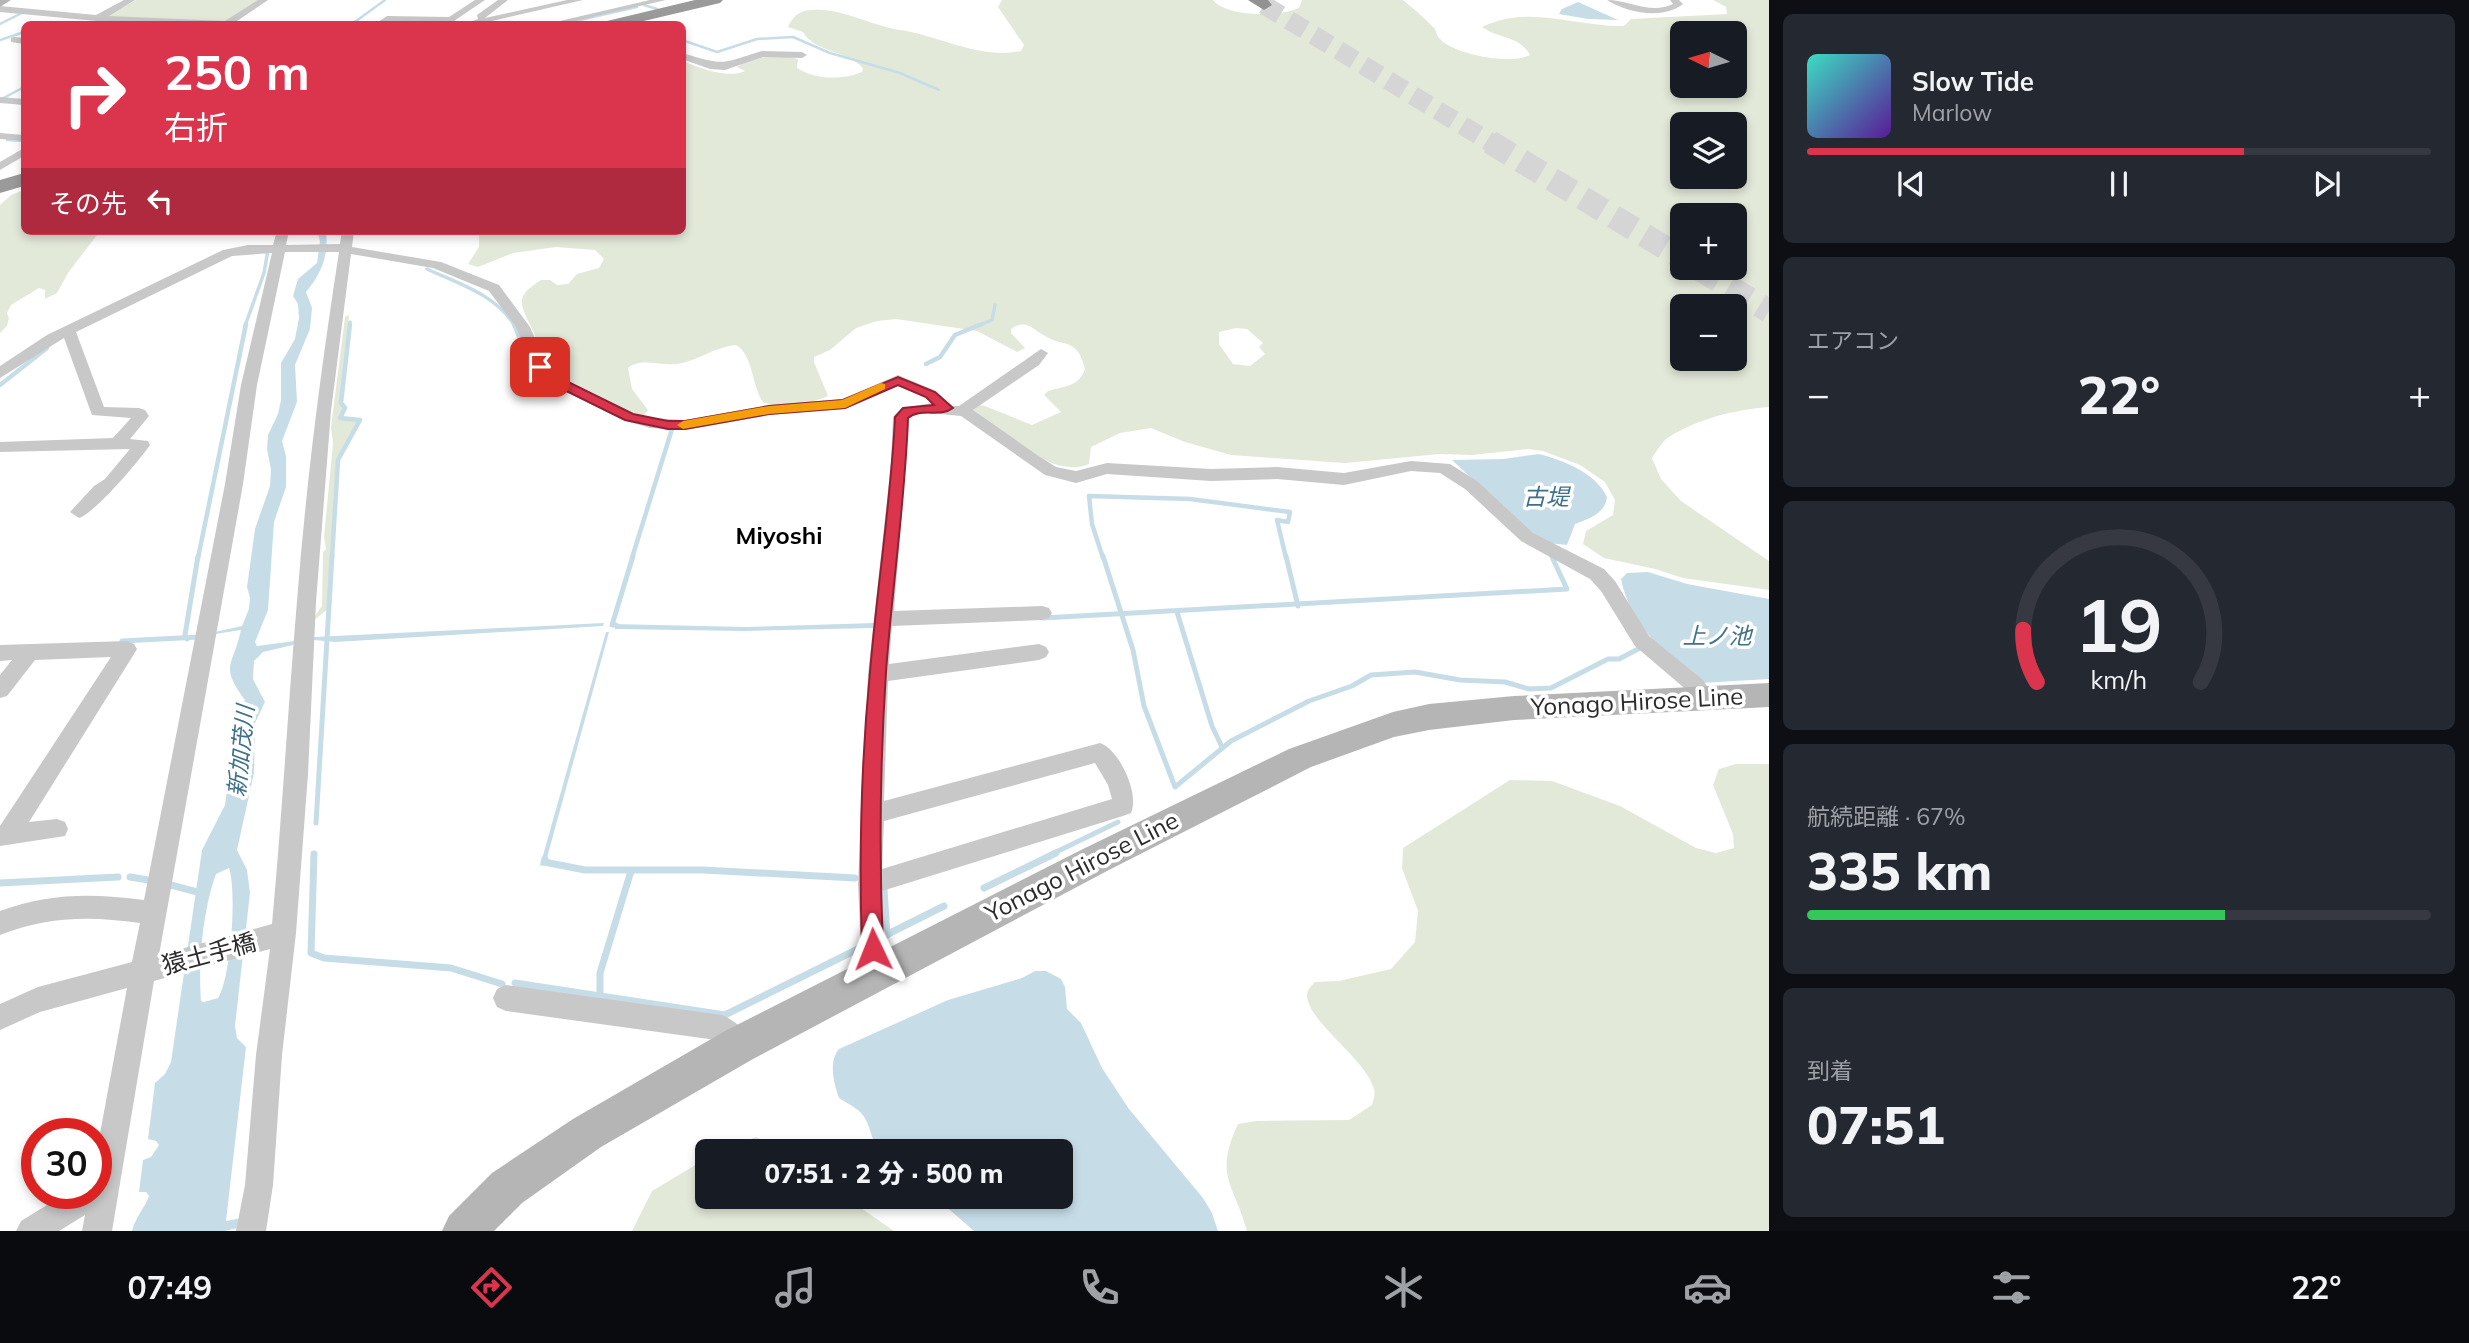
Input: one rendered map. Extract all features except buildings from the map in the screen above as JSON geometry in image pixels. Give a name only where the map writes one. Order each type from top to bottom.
[{"type":"highway","points":[[623,21],[715,0]]},
{"type":"highway","points":[[641,21],[730,0]]},
{"type":"highway","points":[[0,185],[21,179]]},
{"type":"main road","points":[[0,3],[5,0]]},
{"type":"main road","name":"Yonago Hirose Line","points":[[464,1231],[507,1188],[587,1133],[739,1045],[887,966],[1300,758],[1393,725],[1429,717],[1514,708],[1769,695]]},
{"type":"street","points":[[25,11],[48,0]]},
{"type":"street","points":[[80,21],[131,0]]},
{"type":"street","points":[[232,21],[264,0]]},
{"type":"street","points":[[384,21],[451,20],[481,0]]},
{"type":"street","points":[[480,17],[504,0]]},
{"type":"street","points":[[565,21],[662,0]]},
{"type":"street","points":[[1611,0],[1657,11],[1679,4],[1674,0]]},
{"type":"street","points":[[1629,0],[1637,4],[1637,8]]},
{"type":"street","points":[[483,21],[578,1],[592,15],[604,21]]},
{"type":"street","points":[[0,9],[160,21]]},
{"type":"street","points":[[686,57],[710,66],[725,67],[762,54],[802,55]]},
{"type":"street","points":[[0,100],[21,102]]},
{"type":"street","points":[[0,136],[21,138]]},
{"type":"street","points":[[0,167],[21,153]]},
{"type":"street","points":[[112,1129],[146,971],[153,913],[234,484],[249,385],[283,242]]},
{"type":"street","points":[[0,373],[30,351],[68,330],[228,253],[283,242],[344,243],[436,265],[494,288],[523,327],[540,367],[560,383],[629,417],[650,423],[685,425],[769,410],[845,404],[898,380],[931,394],[1051,471],[1076,477],[1107,468],[1211,475],[1277,472],[1344,479],[1411,466],[1434,466],[1450,471],[1471,485],[1527,537],[1597,574],[1649,649],[1690,681],[1705,698]]},
{"type":"street","points":[[251,1231],[259,1185],[276,935],[323,411],[344,243]]},
{"type":"street","points":[[68,330],[99,412],[139,413],[141,416],[118,443]]},
{"type":"street","points":[[887,966],[873,949],[870,884],[878,674],[900,463],[901,417],[908,411],[917,409],[966,408],[1034,362],[1041,353]]},
{"type":"street","points":[[0,447],[142,444],[111,483],[100,490],[79,512]]},
{"type":"street","points":[[882,619],[1042,613]]},
{"type":"street","points":[[0,653],[127,649],[4,835]]},
{"type":"street","points":[[0,690],[30,652]]},
{"type":"street","points":[[878,674],[1039,652]]},
{"type":"street","points":[[870,884],[1123,806],[1124,801],[1122,792],[1100,752],[873,814]]},
{"type":"street","points":[[4,835],[57,829]]},
{"type":"street","points":[[0,923],[43,908],[79,904],[153,913]]},
{"type":"street","name":"猿土手橋","points":[[0,1017],[38,1000],[276,935]]},
{"type":"street","points":[[506,998],[722,1028],[739,1045]]},
{"type":"street","points":[[31,1231],[67,1209]]},
{"type":"street","points":[[97,1231],[98,1209]]},
{"type":"green space","points":[[136,0],[259,0],[226,21],[105,17]]},
{"type":"green space","points":[[1002,0],[1213,0],[1229,10],[1267,14],[1299,8],[1302,0],[1402,0],[1435,29],[1439,38],[1447,45],[1470,54],[1510,59],[1530,55],[1521,44],[1482,27],[1517,17],[1624,26],[1631,19],[1727,14],[1726,7],[1713,0],[1769,0],[1769,407],[1730,413],[1692,425],[1666,439],[1652,458],[1661,479],[1681,501],[1769,561],[1769,590],[1683,578],[1604,558],[1583,544],[1586,531],[1613,515],[1615,500],[1605,482],[1580,465],[1543,451],[1528,449],[1472,455],[1440,454],[1345,463],[1231,455],[1185,442],[1151,428],[1120,433],[1091,447],[1089,464],[1074,467],[1059,465],[1012,441],[973,410],[980,405],[985,406],[1032,425],[1061,412],[1044,395],[1048,391],[1075,383],[1085,369],[1082,359],[1070,345],[1052,340],[1026,325],[1011,329],[1011,333],[1025,348],[1017,352],[977,331],[896,319],[877,321],[856,328],[830,350],[814,357],[828,396],[796,404],[763,402],[746,356],[736,345],[677,364],[638,363],[628,368],[632,389],[648,410],[643,416],[636,415],[587,394],[553,372],[541,355],[522,307],[523,296],[541,280],[550,280],[557,285],[568,284],[577,274],[599,268],[604,259],[595,250],[556,247],[513,253],[478,267],[468,264],[479,247],[479,235],[686,235],[686,62],[730,74],[745,71],[737,67],[752,60],[782,56],[798,59],[797,68],[820,77],[862,72],[863,68],[856,62],[815,44],[803,32],[788,27],[797,15],[804,11],[842,13],[979,51],[1021,51],[1024,45],[998,7]],"holes":[[[1236,328],[1247,329],[1263,343],[1259,347],[1265,354],[1250,366],[1233,364],[1219,344],[1219,332]]]},
{"type":"green space","points":[[21,191],[21,235],[97,235],[68,273],[57,293],[45,299],[45,290],[39,288],[11,305],[7,313],[7,326],[0,333],[0,205],[11,195]]},
{"type":"green space","points":[[349,315],[341,403],[344,408],[339,419],[358,420],[336,461],[330,604],[327,610],[310,623],[322,606],[323,552],[326,549],[324,537],[333,444],[331,427],[345,317]]},
{"type":"green space","points":[[1736,764],[1769,764],[1769,1231],[1247,1231],[1228,1179],[1227,1168],[1227,1156],[1238,1124],[1256,1121],[1349,1120],[1372,1105],[1375,1091],[1369,1077],[1317,1018],[1310,1007],[1307,994],[1315,982],[1339,981],[1391,969],[1415,942],[1418,911],[1402,868],[1403,848],[1510,780],[1552,781],[1620,806],[1696,848],[1716,853],[1734,848],[1733,834],[1713,785],[1719,769]]},
{"type":"green space","points":[[695,1165],[695,1209],[862,1209],[894,1231],[632,1231],[652,1191]]},
{"type":"water","points":[[1578,2],[1618,20],[1559,14],[1562,9]]},
{"type":"water","name":"新加茂川","points":[[318,235],[326,235],[323,264],[306,292],[312,308],[310,329],[295,365],[297,402],[282,441],[286,456],[286,487],[274,522],[268,610],[255,642],[257,646],[295,641],[293,645],[263,652],[254,661],[253,679],[265,702],[255,723],[254,773],[237,850],[247,870],[250,893],[235,1026],[237,1038],[246,1047],[226,1221],[247,1217],[246,1226],[225,1231],[132,1231],[149,1196],[146,1192],[139,1192],[143,1160],[151,1157],[159,1145],[148,1139],[155,1083],[165,1074],[171,1062],[202,850],[225,805],[236,723],[245,700],[230,672],[241,630],[215,632],[242,626],[249,609],[247,587],[255,529],[270,486],[268,435],[281,400],[281,363],[295,339],[299,318],[298,304],[293,296],[298,279],[317,263]],"holes":[[[229,868],[232,895],[231,934],[223,988],[218,998],[204,1002],[201,1001],[200,970],[208,903],[216,874]]]},
{"type":"water","name":"古堤","points":[[1539,454],[1587,474],[1607,497],[1600,511],[1575,524],[1567,545],[1548,543],[1533,536],[1452,460],[1503,459]]},
{"type":"water","name":"上ノ池","points":[[1648,572],[1687,584],[1769,599],[1769,679],[1701,683],[1675,661],[1641,625],[1626,596],[1621,579],[1627,573]]},
{"type":"water","points":[[604,623],[603,626],[335,642],[314,640],[314,637]]},
{"type":"water","points":[[875,623],[874,628],[745,631],[615,629],[615,626],[611,626],[612,624],[746,627]]},
{"type":"water","points":[[606,632],[609,632],[545,865],[540,866]]},
{"type":"water","points":[[1035,971],[1046,971],[1061,979],[1065,987],[1067,1009],[1081,1023],[1102,1068],[1129,1109],[1203,1198],[1218,1231],[974,1231],[949,1209],[1073,1209],[1073,1139],[874,1139],[864,1116],[839,1098],[833,1067],[839,1049],[948,1000],[1022,978]]},
{"type":"waterway","points":[[356,21],[385,0]]},
{"type":"waterway","points":[[644,5],[657,9]]},
{"type":"waterway","points":[[575,21],[637,7]]},
{"type":"waterway","points":[[0,24],[22,13]]},
{"type":"waterway","points":[[0,40],[21,33]]},
{"type":"waterway","points":[[686,41],[717,52],[757,39],[793,37],[830,53],[900,73],[939,90]]},
{"type":"waterway","points":[[0,100],[21,89]]},
{"type":"waterway","points":[[7,140],[21,141]]},
{"type":"waterway","points":[[245,326],[264,273],[268,250]]},
{"type":"waterway","points":[[427,269],[487,298],[515,325]]},
{"type":"waterway","points":[[982,324],[992,320],[995,305]]},
{"type":"waterway","points":[[198,558],[246,324]]},
{"type":"waterway","points":[[332,558],[338,460],[360,420],[340,418],[345,408],[341,403],[350,324]]},
{"type":"waterway","points":[[926,364],[940,357],[955,335],[982,324]]},
{"type":"waterway","points":[[977,326],[982,324]]},
{"type":"waterway","points":[[515,325],[530,365],[547,380],[566,391]]},
{"type":"waterway","points":[[0,385],[47,348]]},
{"type":"waterway","points":[[632,558],[672,429],[666,428]]},
{"type":"waterway","points":[[1103,558],[1092,524],[1089,496],[1190,499],[1290,512],[1288,522],[1277,520],[1286,558]]},
{"type":"waterway","points":[[186,638],[198,556]]},
{"type":"waterway","points":[[316,823],[332,556]]},
{"type":"waterway","points":[[616,625],[612,625],[633,556]]},
{"type":"waterway","points":[[1103,556],[1121,614]]},
{"type":"waterway","points":[[1286,556],[1297,604]]},
{"type":"waterway","points":[[1297,604],[1567,589],[1552,557]]},
{"type":"waterway","points":[[1121,614],[1297,604]]},
{"type":"waterway","points":[[1177,612],[1212,726],[1222,747]]},
{"type":"waterway","points":[[1043,618],[1121,614]]},
{"type":"waterway","points":[[1121,614],[1133,650],[1144,706],[1175,787],[1231,741],[1309,701],[1352,686],[1371,675],[1415,672],[1460,680],[1505,682],[1529,689],[1551,688],[1608,659],[1619,659],[1642,647]]},
{"type":"waterway","points":[[186,638],[199,637]]},
{"type":"waterway","points":[[122,641],[186,638]]},
{"type":"waterway","points":[[1052,854],[1118,822]]},
{"type":"waterway","points":[[984,888],[1056,853]]},
{"type":"waterway","points":[[314,854],[311,953],[324,958],[451,968],[502,984]]},
{"type":"waterway","points":[[545,859],[544,862],[585,870],[703,870],[855,878]]},
{"type":"waterway","points":[[600,994],[600,973],[631,871]]},
{"type":"waterway","points":[[0,883],[118,877]]},
{"type":"waterway","points":[[130,877],[154,881]]},
{"type":"waterway","points":[[167,884],[201,893]]},
{"type":"waterway","points":[[884,889],[887,935]]},
{"type":"waterway","points":[[887,935],[944,906]]},
{"type":"waterway","points":[[878,939],[887,935]]},
{"type":"waterway","points":[[515,983],[725,1015],[866,945]]},
{"type":"tunnel","points":[[1264,5],[1493,144]]},
{"type":"tunnel","points":[[1490,142],[1670,251]]},
{"type":"tunnel","points":[[1718,280],[1769,311]]},
{"type":"slow traffic","points":[[683,425],[769,410],[845,404],[881,386]]},
{"type":"district","name":"Miyoshi","points":[[779,536]]},
{"type":"route","points":[[540,367],[560,383],[629,417],[668,425],[685,425],[769,410],[845,404],[898,380],[931,394],[946,408],[917,409],[904,413],[901,417],[900,463],[878,674],[870,884],[873,949]]}]
